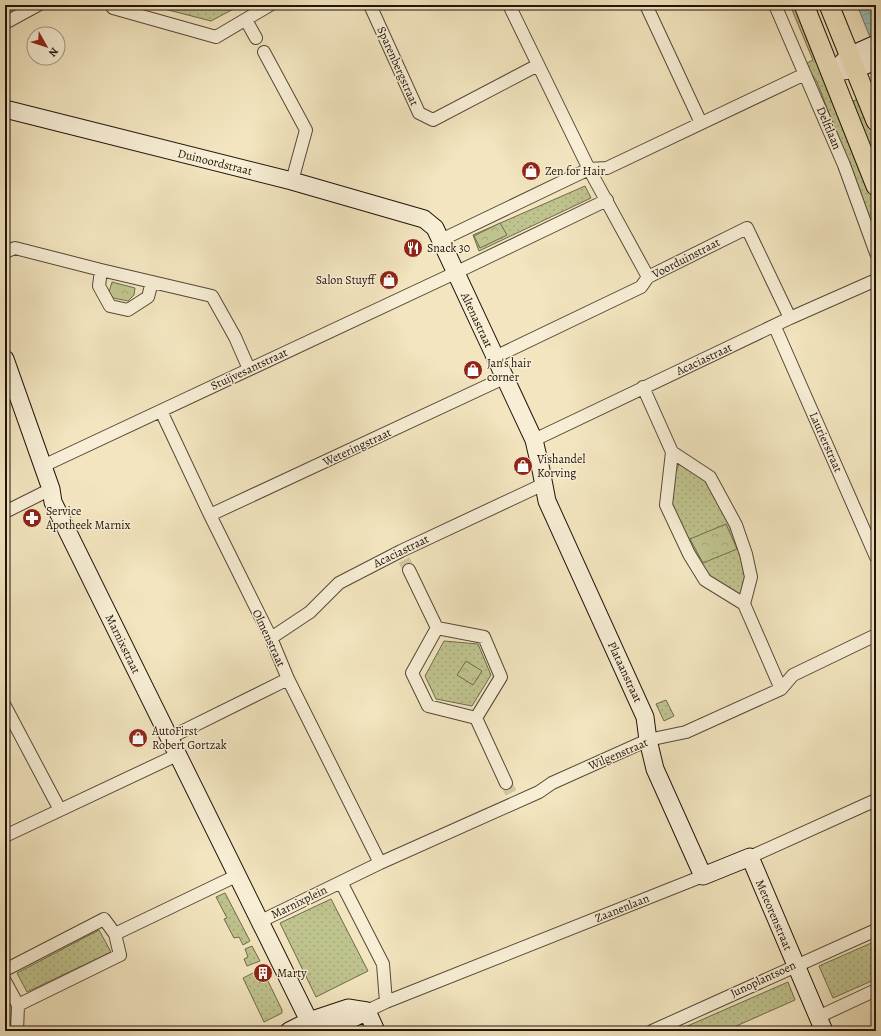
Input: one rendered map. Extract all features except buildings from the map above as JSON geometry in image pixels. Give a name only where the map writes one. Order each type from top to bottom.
[{"type":"main road","name":"Delftlaan","points":[[804,5],[876,186]]},
{"type":"main road","points":[[829,5],[876,121]]},
{"type":"street","points":[[5,23],[38,5]]},
{"type":"street","points":[[111,5],[112,8],[216,37],[270,5]]},
{"type":"street","name":"Sparenbergstraat","points":[[370,5],[419,113],[433,120],[538,65]]},
{"type":"street","points":[[509,5],[589,169],[648,277]]},
{"type":"street","points":[[646,5],[701,123]]},
{"type":"street","name":"Delftlaan","points":[[775,5],[844,165],[876,253]]},
{"type":"street","points":[[246,20],[256,38]]},
{"type":"street","points":[[831,74],[875,50]]},
{"type":"street","points":[[264,52],[306,130],[292,181]]},
{"type":"street","points":[[441,240],[589,169],[607,168],[805,74]]},
{"type":"street","name":"Duinoordstraat","points":[[5,109],[292,181],[424,219]]},
{"type":"street","name":"Stuijvesantstraat","points":[[43,466],[607,200]]},
{"type":"street","name":"Altenastraat","points":[[424,219],[435,228],[441,240],[455,273],[534,440],[543,477]]},
{"type":"street","name":"Voorduinstraat","points":[[495,357],[641,287],[648,277],[747,228],[790,318]]},
{"type":"street","points":[[5,252],[15,248],[212,296],[235,337],[249,369]]},
{"type":"street","points":[[102,270],[99,286],[110,306],[128,310],[148,297],[152,282]]},
{"type":"street","name":"Acaciastraat","points":[[534,440],[775,327],[790,318],[876,280]]},
{"type":"street","name":"Laurierstraat","points":[[775,327],[876,557]]},
{"type":"street","name":"Marnixstraat","points":[[6,367],[43,466],[51,490],[53,502],[259,922]]},
{"type":"street","name":"Weteringstraat","points":[[210,515],[504,378]]},
{"type":"street","points":[[643,388],[672,452],[666,505],[689,554],[705,580],[744,604],[781,689]]},
{"type":"street","name":"Olmenstraat","points":[[161,411],[210,515],[271,638],[288,679],[380,863]]},
{"type":"street","points":[[672,452],[710,477],[736,525],[746,554],[751,577],[744,604]]},
{"type":"street","name":"Acaciastraat","points":[[271,638],[310,612],[339,583],[405,560],[543,477]]},
{"type":"street","name":"Plataanstraat","points":[[543,477],[547,501],[645,717],[648,740],[655,769],[703,876]]},
{"type":"street","points":[[5,512],[51,490]]},
{"type":"street","points":[[405,560],[437,628]]},
{"type":"street","points":[[437,628],[412,673],[428,706],[476,718]]},
{"type":"street","points":[[437,628],[484,637],[501,677],[476,718]]},
{"type":"street","name":"Wilgenstraat","points":[[380,863],[511,793],[539,792],[552,783],[648,740],[686,732],[781,689],[793,675],[876,635]]},
{"type":"street","points":[[169,738],[288,679]]},
{"type":"street","points":[[5,706],[60,810]]},
{"type":"street","points":[[476,718],[511,793]]},
{"type":"street","points":[[5,836],[177,755]]},
{"type":"street","name":"Zaanenlaan","points":[[328,1031],[386,1002],[750,857],[876,800]]},
{"type":"street","name":"Meteorenstraat","points":[[750,857],[821,1024]]},
{"type":"street","name":"Marnixplein","points":[[311,1026],[259,922],[380,863]]},
{"type":"street","points":[[115,934],[236,876]]},
{"type":"street","name":"Marnixplein","points":[[341,882],[383,964],[386,1002]]},
{"type":"street","points":[[5,970],[104,919],[115,934],[120,955],[18,1005]]},
{"type":"street","name":"Junoplantsoen","points":[[652,1031],[795,965],[876,930]]},
{"type":"street","points":[[5,981],[18,1005],[17,1031]]},
{"type":"street","points":[[821,1024],[876,990]]},
{"type":"street","points":[[289,1031],[311,1026],[348,1008],[367,1012],[376,1031]]},
{"type":"green space","points":[[5,5],[26,5],[5,17]]},
{"type":"green space","points":[[149,5],[241,5],[211,21]]},
{"type":"green space","points":[[790,5],[794,5],[876,208],[876,236],[817,82],[805,64],[813,60]]},
{"type":"green space","points":[[859,99],[876,142],[876,166],[850,102]]},
{"type":"green space","points":[[585,186],[591,198],[479,251],[473,235]]},
{"type":"green space","points":[[500,223],[507,235],[480,248],[474,236]]},
{"type":"green space","points":[[112,282],[135,288],[134,295],[128,301],[113,298],[109,292]]},
{"type":"green space","points":[[680,463],[710,482],[741,546],[748,576],[744,604],[707,577],[670,504],[672,477]]},
{"type":"green space","points":[[726,524],[737,549],[703,563],[690,539]]},
{"type":"green space","points":[[444,641],[478,644],[491,675],[472,706],[436,699],[425,676]]},
{"type":"green space","points":[[466,661],[482,671],[473,685],[457,675]]},
{"type":"green space","points":[[666,700],[674,716],[664,721],[656,704]]},
{"type":"green space","points":[[225,893],[250,941],[243,945],[239,937],[234,938],[224,919],[227,918],[216,897]]},
{"type":"green space","points":[[331,899],[368,971],[316,997],[280,923]]},
{"type":"green space","points":[[99,930],[111,952],[27,992],[17,973]]},
{"type":"green space","points":[[876,941],[876,979],[833,998],[819,966]]},
{"type":"green space","points":[[252,946],[260,961],[247,966],[244,959],[248,957],[245,949]]},
{"type":"green space","points":[[255,972],[260,983],[267,979],[282,1010],[282,1013],[264,1022],[243,978]]},
{"type":"green space","points":[[788,982],[795,1000],[725,1031],[676,1031]]},
{"type":"water","points":[[857,5],[876,5],[876,52]]},
{"type":"tunnel","points":[[404,560],[409,570]]},
{"type":"tunnel","points":[[506,783],[511,793]]},
{"type":"place","name":"Zen for Hair","points":[[531,171]]},
{"type":"place","name":"Snack 30","points":[[413,248]]},
{"type":"place","name":"Salon Stuyff","points":[[389,280]]},
{"type":"place","name":"Jan's hair corner","points":[[473,370]]},
{"type":"place","name":"Vishandel Korving","points":[[523,466]]},
{"type":"place","name":"Service Apotheek Marnix","points":[[32,518]]},
{"type":"place","name":"AutoFirst Robert Gortzak","points":[[138,738]]},
{"type":"place","name":"Marty","points":[[263,973]]}]
